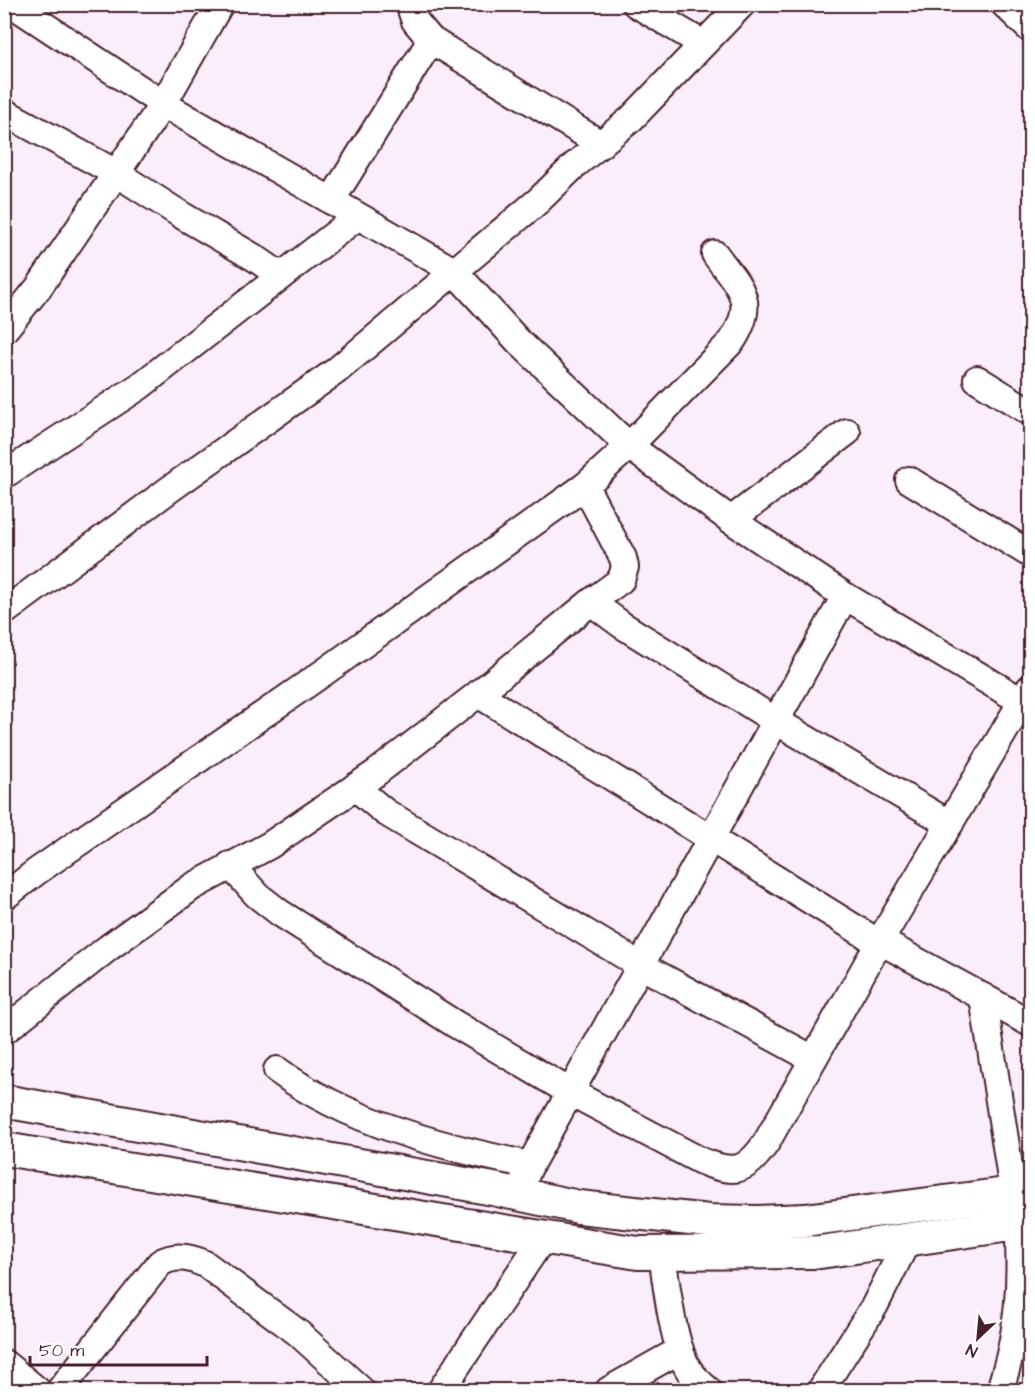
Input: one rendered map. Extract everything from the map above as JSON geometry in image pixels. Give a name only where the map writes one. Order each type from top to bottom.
[{"type":"street","points":[[12,4],[163,104],[454,271],[519,342],[629,446],[731,520],[845,596],[1028,698],[880,942],[760,1151],[746,1166],[735,1170],[718,1168],[701,1161],[570,1092],[446,1018],[280,913],[257,895],[230,865]]},
{"type":"street","points":[[4,330],[39,287],[163,104],[220,4]]},
{"type":"street","points":[[410,4],[415,21],[431,40],[601,144]]},
{"type":"street","points":[[636,4],[704,44]]},
{"type":"street","points":[[4,612],[178,483],[336,371],[631,119],[742,4]]},
{"type":"street","points":[[1004,4],[1030,29]]},
{"type":"street","points":[[331,201],[431,40]]},
{"type":"street","points":[[4,112],[116,174],[281,276]]},
{"type":"street","points":[[4,475],[140,386],[357,217]]},
{"type":"street","points":[[4,897],[36,872],[323,673],[585,486],[629,446],[732,341],[742,323],[745,302],[743,294],[715,254]]},
{"type":"street","points":[[977,379],[1030,412]]},
{"type":"street","points":[[731,520],[848,432]]},
{"type":"street","points":[[909,480],[1030,554]]},
{"type":"street","points":[[4,1031],[108,948],[192,887],[270,845],[355,787],[621,580],[626,567],[585,486]]},
{"type":"street","points":[[518,1194],[530,1165],[845,596]]},
{"type":"street","points":[[591,602],[622,625],[776,721],[950,824]]},
{"type":"street","points":[[477,694],[880,942],[1030,1023]]},
{"type":"street","points":[[355,787],[385,812],[640,965],[813,1059]]},
{"type":"street","points":[[983,997],[1023,1208],[1019,1288],[1021,1354],[1000,1390]]},
{"type":"street","points":[[277,1070],[316,1096],[368,1118],[483,1156],[530,1165]]},
{"type":"street","points":[[4,1101],[579,1207],[709,1221],[757,1222],[1023,1208]]},
{"type":"street","points":[[4,1149],[638,1253],[820,1252],[908,1239],[1023,1208]]},
{"type":"street","points":[[441,1390],[543,1239]]},
{"type":"street","points":[[821,1390],[875,1305],[908,1239]]},
{"type":"street","points":[[662,1253],[667,1293],[680,1350],[688,1369],[708,1390]]},
{"type":"street","points":[[60,1390],[160,1263],[177,1257],[191,1258],[206,1264],[297,1332],[361,1390]]},
{"type":"street","points":[[609,1390],[680,1350]]},
{"type":"street","points":[[4,1363],[37,1390]]}]
